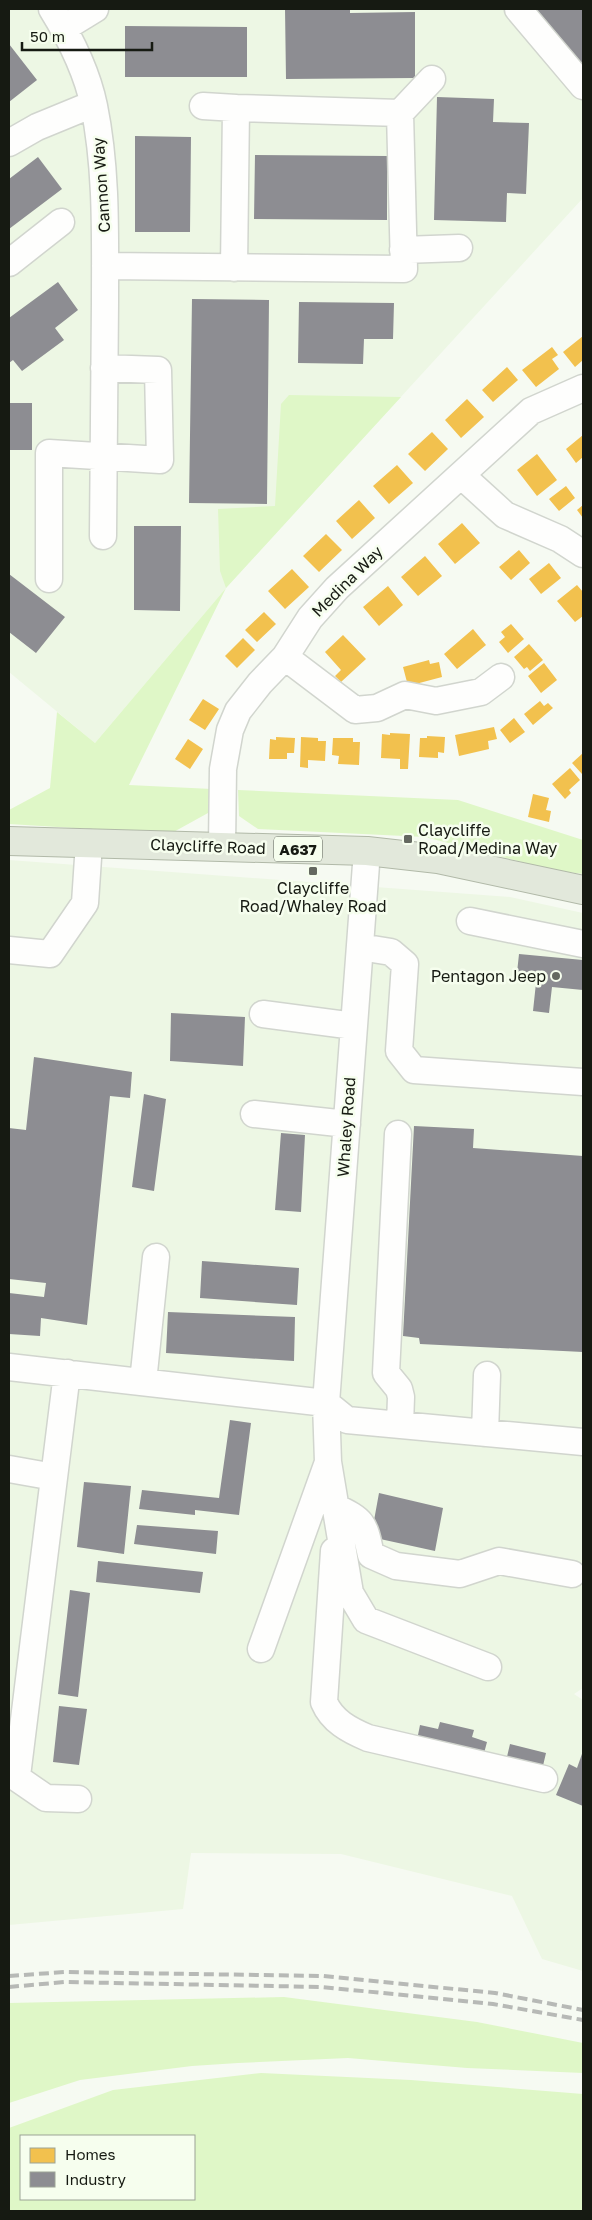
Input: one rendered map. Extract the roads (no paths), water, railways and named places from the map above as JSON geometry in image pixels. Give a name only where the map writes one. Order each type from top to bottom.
[{"type":"highway","name":"Claycliffe Road","points":[[9,842],[367,851],[438,859],[583,890]]},
{"type":"street","points":[[58,18],[95,9]]},
{"type":"street","points":[[518,9],[583,86]]},
{"type":"street","name":"Cannon Way","points":[[58,18],[86,81],[93,104],[103,174],[105,266],[103,536]]},
{"type":"street","points":[[105,266],[404,269],[400,113],[432,79]]},
{"type":"street","points":[[9,142],[37,127],[93,104]]},
{"type":"street","points":[[203,106],[400,113]]},
{"type":"street","points":[[234,268],[236,108]]},
{"type":"street","points":[[9,263],[61,222]]},
{"type":"street","points":[[403,250],[459,248]]},
{"type":"street","points":[[49,578],[49,453],[160,460],[158,370],[104,368]]},
{"type":"street","name":"Medina Way","points":[[222,846],[223,769],[230,730],[238,711],[260,683],[285,657],[310,618],[337,588],[531,411],[583,388]]},
{"type":"street","points":[[461,475],[505,515],[560,539],[583,554]]},
{"type":"street","points":[[285,657],[355,710],[377,708],[405,695],[436,701],[481,692],[501,676]]},
{"type":"street","points":[[9,950],[50,954],[84,903],[89,843]]},
{"type":"street","name":"Whaley Road","points":[[328,1462],[326,1404],[367,851]]},
{"type":"street","points":[[470,921],[583,944]]},
{"type":"street","points":[[360,947],[391,952],[405,964],[399,1051],[414,1070],[583,1082]]},
{"type":"street","points":[[263,1014],[354,1026]]},
{"type":"street","points":[[254,1114],[347,1124]]},
{"type":"street","points":[[398,1134],[386,1373],[399,1389],[401,1397],[400,1425]]},
{"type":"street","points":[[143,1382],[156,1256]]},
{"type":"street","points":[[9,1367],[326,1404],[347,1420],[583,1442]]},
{"type":"street","points":[[67,1373],[54,1477],[20,1665],[13,1775],[46,1798],[78,1799]]},
{"type":"street","points":[[485,1433],[487,1375]]},
{"type":"street","points":[[328,1462],[350,1594],[366,1620],[488,1667]]},
{"type":"street","points":[[261,1649],[328,1462]]},
{"type":"street","points":[[9,1469],[54,1477]]},
{"type":"street","points":[[337,1513],[352,1515],[365,1527],[371,1555],[396,1566],[460,1574],[499,1562],[572,1574]]},
{"type":"street","points":[[337,1513],[324,1702],[332,1716],[354,1732],[368,1738],[544,1779]]},
{"type":"railway","points":[[9,1976],[65,1972],[323,1976],[495,1993],[583,2010]]},
{"type":"railway","points":[[9,1987],[65,1982],[322,1987],[493,2004],[583,2020]]},
{"type":"place","name":"Claycliffe Road/Medina Way","points":[[408,839]]},
{"type":"place","name":"Claycliffe Road/Whaley Road","points":[[313,871]]},
{"type":"place","name":"Pentagon Jeep","points":[[556,976]]}]
